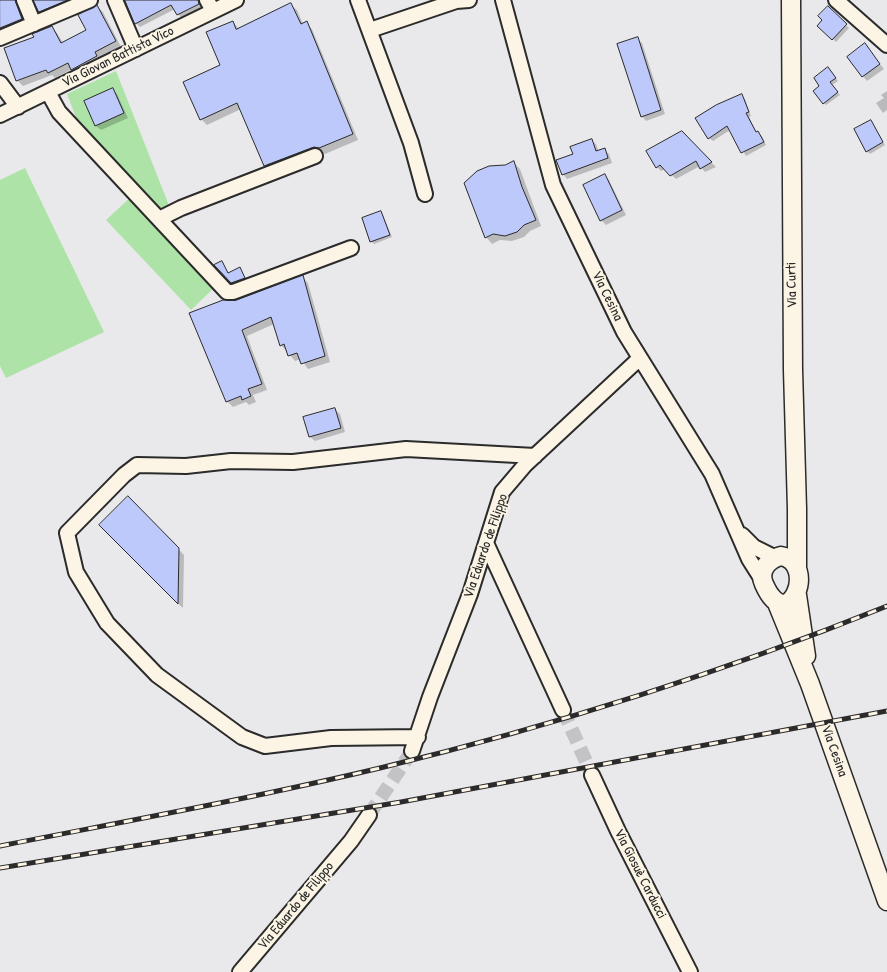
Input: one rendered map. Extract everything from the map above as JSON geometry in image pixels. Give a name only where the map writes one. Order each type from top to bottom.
[{"type":"main road","name":"Via Curti","points":[[791,0],[793,370],[797,569]]},
{"type":"main road","points":[[761,578],[766,564],[778,557],[797,526]]},
{"type":"main road","name":"Via Cesina","points":[[778,557],[788,557],[797,569]]},
{"type":"main road","points":[[797,569],[799,587],[797,595],[810,684]]},
{"type":"main road","name":"Via Cesina","points":[[761,578],[771,598],[777,603],[810,684],[887,900]]},
{"type":"main road","points":[[777,603],[784,603],[797,595]]},
{"type":"street","points":[[24,0],[34,24]]},
{"type":"street","points":[[0,38],[90,0]]},
{"type":"street","points":[[115,0],[136,49]]},
{"type":"street","name":"Via Giovan Battista Vico","points":[[0,115],[136,49],[210,6],[236,0]]},
{"type":"street","points":[[358,0],[411,143],[425,194]]},
{"type":"street","points":[[370,30],[456,1],[469,0]]},
{"type":"street","name":"Via Cesina","points":[[503,0],[553,184],[624,332],[712,474],[735,528],[754,547],[778,557]]},
{"type":"street","points":[[836,0],[887,45]]},
{"type":"street","points":[[0,83],[18,106]]},
{"type":"street","points":[[48,92],[59,112],[227,292],[234,292],[351,248]]},
{"type":"street","points":[[159,219],[181,208],[315,156]]},
{"type":"street","name":"Via Eduardo de Filippo","points":[[412,751],[430,697],[470,594],[502,492],[535,456],[640,358]]},
{"type":"street","points":[[418,737],[332,738],[265,746],[242,737],[157,675],[107,623],[76,572],[67,533],[124,475],[137,465],[186,466],[231,461],[293,462],[406,449],[535,456]]},
{"type":"street","points":[[735,528],[748,558],[761,578]]},
{"type":"street","points":[[486,543],[563,710]]},
{"type":"street","name":"Via Giosuè Carducci","points":[[592,775],[690,972]]},
{"type":"street","name":"Via Eduardo de Filippo","points":[[240,972],[351,841],[369,815]]},
{"type":"green space","points":[[116,71],[170,208],[158,213],[79,125],[67,94]]},
{"type":"green space","points":[[25,168],[104,332],[6,378],[0,366],[0,180]]},
{"type":"green space","points":[[131,197],[216,286],[191,310],[106,220]]},
{"type":"building","points":[[0,0],[15,0],[22,19],[0,28]]},
{"type":"building","points":[[33,0],[68,0],[39,12]]},
{"type":"building","points":[[125,0],[198,0],[199,4],[177,15],[171,5],[135,24]]},
{"type":"building","points":[[291,3],[301,24],[307,21],[353,134],[319,148],[314,147],[264,166],[237,103],[200,120],[183,82],[220,65],[206,32],[233,21],[236,29]]},
{"type":"building","points":[[97,5],[116,41],[95,52],[97,56],[71,70],[68,63],[48,73],[46,70],[16,81],[4,48],[34,37],[32,34],[52,26],[61,43],[86,30],[78,15]]},
{"type":"building","points":[[828,6],[847,24],[832,40],[817,26],[822,20],[818,16]]},
{"type":"building","points":[[638,37],[661,110],[641,117],[617,44]]},
{"type":"building","points":[[865,43],[880,64],[862,77],[847,57]]},
{"type":"building","points":[[828,67],[836,78],[830,82],[838,92],[823,104],[813,91],[819,86],[814,78]]},
{"type":"building","points":[[113,88],[124,113],[95,126],[84,101]]},
{"type":"building","points":[[742,94],[749,112],[746,113],[756,132],[758,131],[764,142],[741,153],[727,126],[708,139],[695,118],[716,105]]},
{"type":"building","points":[[871,120],[883,142],[866,152],[854,129]]},
{"type":"building","points":[[682,131],[712,162],[700,169],[696,161],[670,176],[660,165],[656,168],[646,151]]},
{"type":"building","points":[[592,139],[596,151],[605,148],[608,158],[562,175],[556,160],[573,154],[570,147]]},
{"type":"building","points":[[514,161],[522,187],[536,220],[524,225],[517,232],[505,236],[493,234],[485,238],[464,183],[477,171],[489,166],[505,165]]},
{"type":"building","points":[[605,174],[622,210],[600,221],[583,185]]},
{"type":"building","points":[[381,211],[390,235],[370,242],[362,218]]},
{"type":"building","points":[[222,261],[228,273],[240,267],[245,278],[231,283],[214,265]]},
{"type":"building","points":[[303,275],[325,356],[301,364],[297,353],[288,356],[284,344],[280,346],[271,317],[242,330],[262,384],[248,389],[251,396],[242,400],[241,396],[226,402],[189,313],[223,300],[236,300]]},
{"type":"building","points":[[335,408],[341,428],[309,437],[303,417]]},
{"type":"building","points":[[128,496],[179,548],[178,604],[99,525]]},
{"type":"tunnel","points":[[563,710],[592,775]]},
{"type":"tunnel","points":[[369,815],[412,751]]},
{"type":"railway","points":[[0,846],[285,789],[445,752],[637,696],[763,653],[887,606]]},
{"type":"railway","points":[[0,868],[401,802],[887,711]]}]
